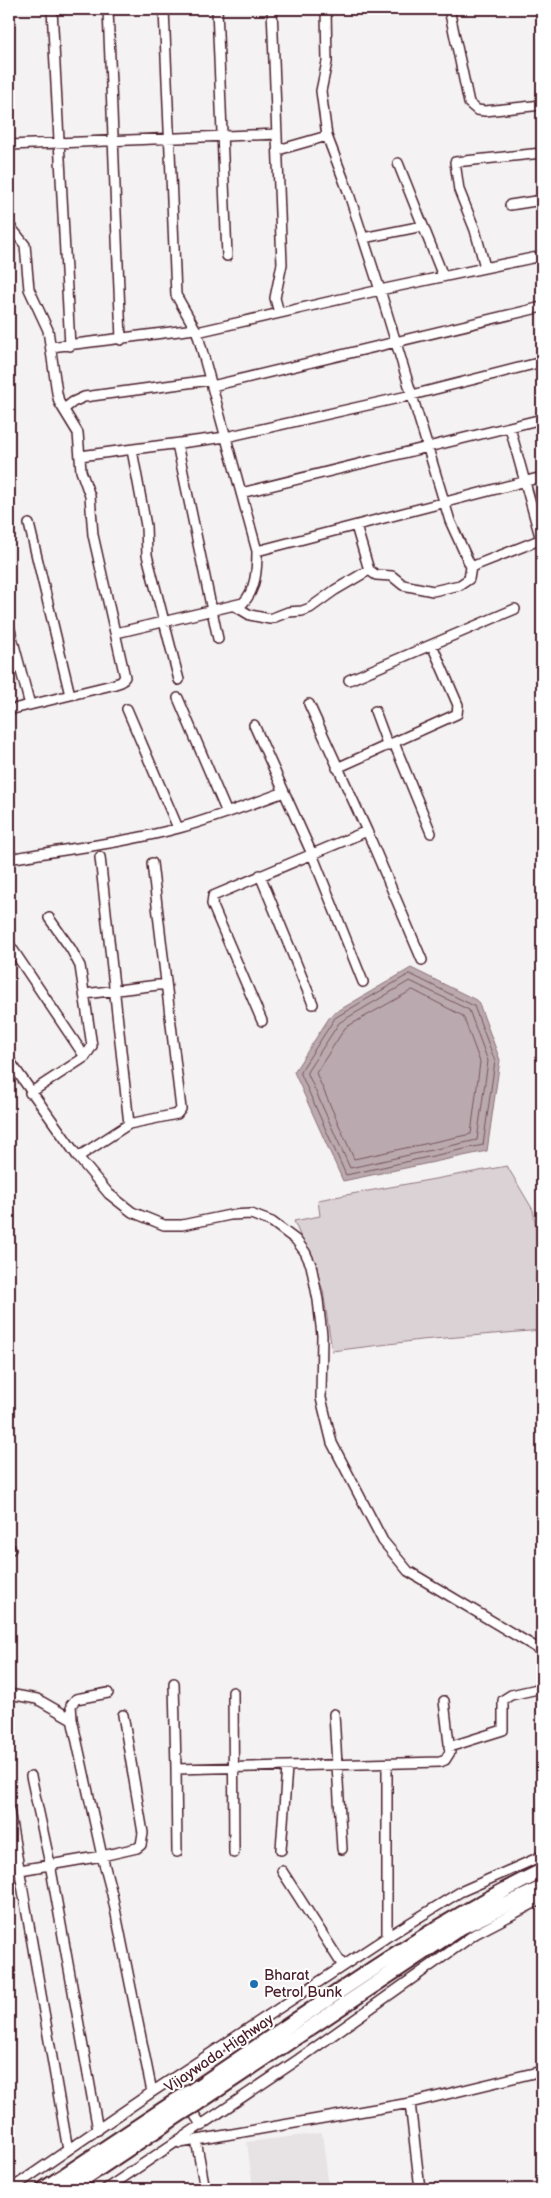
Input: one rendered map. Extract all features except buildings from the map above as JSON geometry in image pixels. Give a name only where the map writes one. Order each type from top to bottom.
[{"type":"highway","name":"Vijaywada Highway","points":[[192,2098],[352,1983],[455,1917],[542,1872]]},
{"type":"highway","name":"Vijaywada Highway","points":[[44,2189],[180,2106],[461,1928],[542,1888]]},
{"type":"highway","name":"Vijaywada Highway","points":[[68,2189],[180,2106]]},
{"type":"street","points":[[52,9],[70,346]]},
{"type":"street","points":[[108,9],[121,340]]},
{"type":"street","points":[[116,633],[243,603],[250,596],[257,567],[257,551],[196,330],[176,295],[164,9]]},
{"type":"street","points":[[217,9],[227,256]]},
{"type":"street","points":[[272,9],[282,264],[275,298],[279,313]]},
{"type":"street","points":[[326,9],[326,62],[321,91],[327,136],[380,290],[450,521],[471,567],[470,579],[460,585],[433,591],[404,585],[392,576],[376,575],[369,570],[356,526]]},
{"type":"street","points":[[449,9],[469,103],[474,108],[485,111],[542,105]]},
{"type":"street","points":[[9,145],[277,134]]},
{"type":"street","points":[[278,150],[327,136]]},
{"type":"street","points":[[485,267],[475,230],[459,190],[455,162],[542,153]]},
{"type":"street","points":[[398,163],[443,276]]},
{"type":"street","points":[[510,205],[542,200]]},
{"type":"street","points":[[9,225],[25,244],[30,289],[48,330],[57,393],[78,433],[82,471],[90,496],[94,535],[125,677],[121,682],[9,710]]},
{"type":"street","points":[[363,238],[423,226]]},
{"type":"street","points":[[51,347],[196,330],[542,256]]},
{"type":"street","points":[[64,409],[84,397],[211,383],[542,307]]},
{"type":"street","points":[[80,456],[226,437],[412,395],[542,362]]},
{"type":"street","points":[[241,492],[542,419]]},
{"type":"street","points":[[471,567],[542,540],[510,428]]},
{"type":"street","points":[[177,444],[218,639]]},
{"type":"street","points":[[132,450],[146,526],[147,555],[179,680]]},
{"type":"street","points":[[257,551],[542,477]]},
{"type":"street","points":[[29,524],[70,695]]},
{"type":"street","points":[[235,606],[250,615],[270,619],[288,612],[302,611],[310,608],[335,590],[369,570]]},
{"type":"street","points":[[349,680],[515,609]]},
{"type":"street","points":[[9,626],[30,705]]},
{"type":"street","points":[[337,768],[454,717],[458,710],[432,645]]},
{"type":"street","points":[[178,698],[227,813]]},
{"type":"street","points":[[309,704],[367,831],[422,960]]},
{"type":"street","points":[[126,709],[178,828]]},
{"type":"street","points":[[375,711],[431,833]]},
{"type":"street","points":[[254,725],[312,854],[363,982]]},
{"type":"street","points":[[9,859],[150,835],[227,813],[284,792]]},
{"type":"street","points":[[262,1021],[212,900],[213,896],[367,831]]},
{"type":"street","points":[[100,857],[129,1124]]},
{"type":"street","points":[[78,1157],[129,1124],[177,1114],[181,1109],[152,863]]},
{"type":"street","points":[[260,875],[313,1004]]},
{"type":"street","points":[[30,1093],[85,1057],[92,1046],[85,994],[77,960],[49,918]]},
{"type":"street","points":[[9,944],[85,1057]]},
{"type":"street","points":[[85,994],[166,984]]},
{"type":"street","points":[[9,1060],[30,1093],[78,1157],[109,1194],[132,1212],[147,1220],[164,1225],[182,1225],[213,1217],[251,1214],[272,1222],[296,1240],[305,1252],[311,1266],[318,1300],[322,1335],[321,1398],[332,1443],[383,1541],[408,1571],[542,1651]]},
{"type":"street","points":[[174,1683],[177,1852]]},
{"type":"street","points":[[450,1747],[503,1730],[503,1700],[511,1695],[542,1688]]},
{"type":"street","points":[[233,1692],[234,1853]]},
{"type":"street","points":[[108,1693],[76,1699],[71,1705],[72,1718],[112,1894],[152,2092]]},
{"type":"street","points":[[9,1694],[37,1699],[72,1718]]},
{"type":"street","points":[[176,1769],[440,1762],[448,1756],[450,1747],[444,1701]]},
{"type":"street","points":[[334,1714],[342,1849]]},
{"type":"street","points":[[20,1870],[137,1848],[142,1840],[137,1792],[123,1715]]},
{"type":"street","points":[[387,1764],[387,1937]]},
{"type":"street","points":[[282,1850],[287,1767]]},
{"type":"street","points":[[31,1776],[50,1864],[98,2130]]},
{"type":"street","points":[[9,1810],[68,2150]]},
{"type":"street","points":[[11,2189],[152,2092],[387,1937],[460,1892],[542,1856]]},
{"type":"street","points":[[282,1870],[342,1966]]},
{"type":"street","points":[[106,2189],[202,2126],[475,1934],[542,1899]]},
{"type":"street","points":[[173,2144],[410,2103],[542,2071]]},
{"type":"street","points":[[171,2080],[202,2126]]},
{"type":"street","points":[[410,2103],[420,2189]]},
{"type":"street","points":[[196,2140],[205,2189]]},
{"type":"shaded area","points":[[507,1166],[533,1210],[542,1264],[542,1330],[421,1340],[332,1351],[323,1290],[294,1221],[320,1216],[318,1200]]},
{"type":"shaded area","points":[[322,2133],[329,2189],[253,2189],[247,2142]]},
{"type":"water","points":[[411,968],[478,1001],[500,1060],[487,1151],[343,1181],[294,1072],[331,1015]]},
{"type":"place","name":"Bharat Petrol Bunk","points":[[254,1984]]}]
